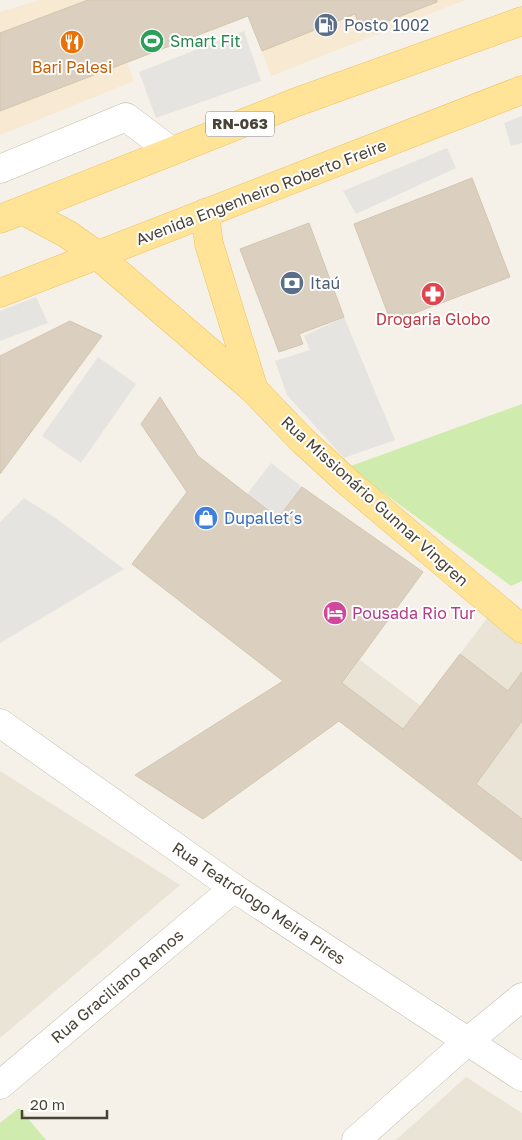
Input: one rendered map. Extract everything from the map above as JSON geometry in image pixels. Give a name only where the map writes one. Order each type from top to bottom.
[{"type":"main road","name":"RN-063","points":[[12,215],[72,189],[294,103],[522,20]]},
{"type":"main road","name":"Avenida Engenheiro Roberto Freire","points":[[0,293],[522,90]]},
{"type":"main road","name":"Rua Missionário Gunnar Vingren","points":[[205,213],[209,244],[254,390]]},
{"type":"main road","name":"Rua Missionário Gunnar Vingren","points":[[12,215],[67,234],[97,255],[254,390],[294,432],[350,484],[522,629]]},
{"type":"street","points":[[0,169],[126,117],[171,151]]},
{"type":"street","name":"Rua Teatrólogo Meira Pires","points":[[0,723],[234,888],[522,1077]]},
{"type":"street","name":"Rua Graciliano Ramos","points":[[0,1085],[234,888]]},
{"type":"street","points":[[356,1140],[467,1042],[522,997]]},
{"type":"shaded area","points":[[40,0],[103,0],[134,81],[0,135],[0,12]]},
{"type":"shaded area","name":"Posto 1002","points":[[242,0],[465,0],[271,76]]},
{"type":"shaded area","points":[[244,31],[261,81],[156,118],[139,72]]},
{"type":"shaded area","points":[[522,116],[522,143],[511,146],[504,123]]},
{"type":"shaded area","points":[[447,148],[456,168],[356,214],[343,191]]},
{"type":"shaded area","points":[[36,297],[48,323],[0,341],[0,311]]},
{"type":"shaded area","points":[[344,317],[395,440],[344,458],[287,395],[275,361],[310,350],[304,336]]},
{"type":"shaded area","points":[[98,357],[136,384],[81,463],[42,436]]},
{"type":"shaded area","points":[[271,463],[302,487],[227,584],[196,560]]},
{"type":"shaded area","points":[[24,498],[54,517],[124,569],[0,643],[0,522]]},
{"type":"shaded area","points":[[488,617],[522,643],[522,861],[324,709],[360,660],[421,706]]},
{"type":"shaded area","points":[[0,771],[180,885],[0,1038]]},
{"type":"shaded area","points":[[466,1077],[522,1113],[522,1140],[396,1140]]},
{"type":"green space","points":[[522,404],[522,581],[511,586],[348,467]]},
{"type":"green space","points":[[19,1108],[46,1140],[0,1140],[0,1123]]},
{"type":"building","points":[[88,0],[437,0],[437,2],[362,31],[355,14],[262,51],[248,16],[0,111],[0,33]]},
{"type":"building","points":[[472,178],[510,277],[391,322],[354,224]]},
{"type":"building","name":"Itaú","points":[[309,223],[344,317],[299,334],[303,344],[279,352],[240,249]]},
{"type":"building","points":[[70,321],[102,336],[0,474],[0,356]]},
{"type":"building","points":[[160,397],[198,456],[278,518],[302,487],[423,572],[342,683],[403,729],[460,654],[508,691],[522,672],[522,721],[476,784],[522,819],[522,861],[339,721],[203,819],[135,775],[283,681],[132,564],[187,492],[141,424]]},
{"type":"place","name":"Posto 1002","points":[[326,25]]},
{"type":"place","name":"Smart Fit","points":[[152,41]]},
{"type":"place","name":"Bari Palesi","points":[[72,42]]},
{"type":"place","name":"Itaú","points":[[292,283]]},
{"type":"place","name":"Drogaria Globo","points":[[433,294]]},
{"type":"place","name":"Dupallet´s","points":[[206,518]]},
{"type":"place","name":"Pousada Rio Tur","points":[[335,613]]}]
